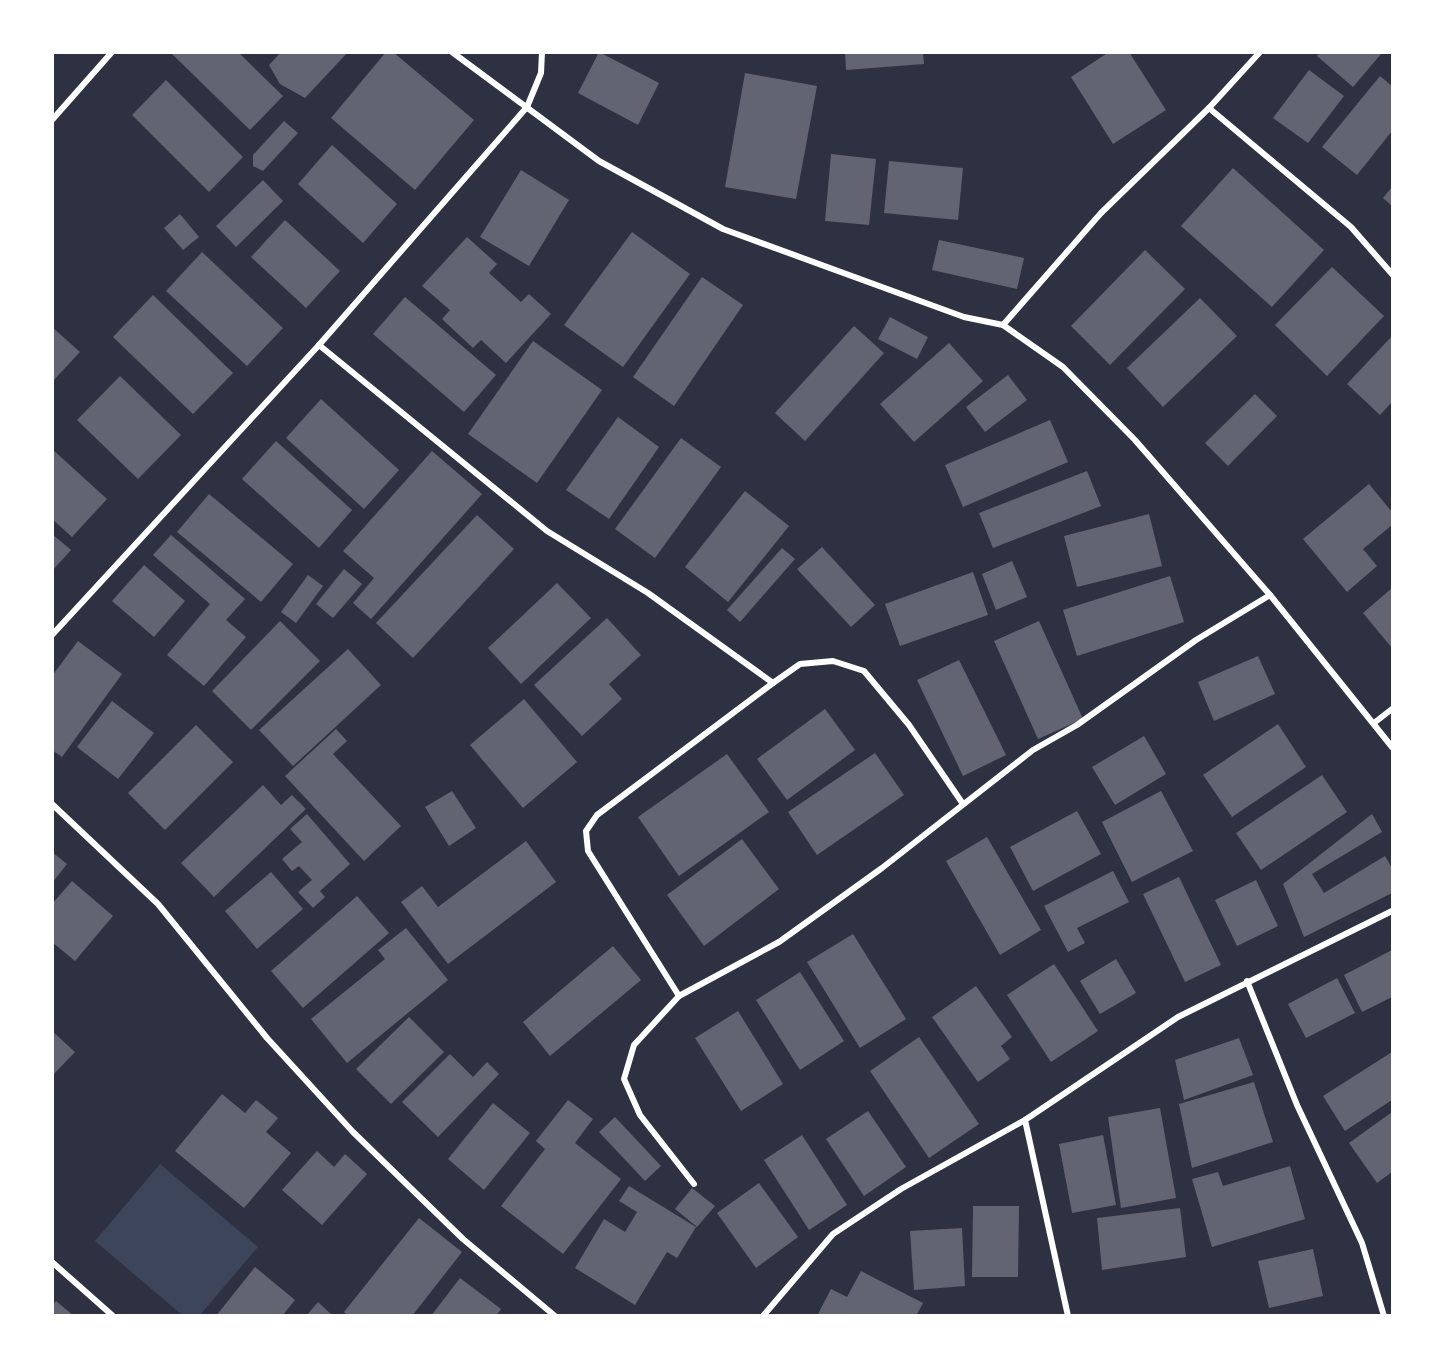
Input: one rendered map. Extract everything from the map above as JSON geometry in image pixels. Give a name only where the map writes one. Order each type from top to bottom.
[{"type":"street","points":[[52,120],[112,52]]},
{"type":"street","points":[[452,52],[599,161],[723,229],[964,317],[1003,325],[1064,367],[1135,440],[1270,595],[1392,747]]},
{"type":"street","points":[[52,635],[319,345],[526,107],[541,73],[542,52]]},
{"type":"street","points":[[1003,325],[1101,213],[1209,108],[1260,52]]},
{"type":"street","points":[[1209,108],[1351,227],[1392,274]]},
{"type":"street","points":[[319,345],[547,531],[648,593],[773,682]]},
{"type":"street","points":[[694,1184],[640,1115],[624,1079],[634,1045],[679,996],[779,942],[882,868],[1033,750],[1077,725],[1196,640],[1270,595]]},
{"type":"street","points":[[679,996],[588,851],[586,831],[597,815],[773,682],[800,664],[833,662],[864,671],[909,725],[963,804]]},
{"type":"street","points":[[1374,723],[1392,709]]},
{"type":"street","points":[[52,804],[158,904],[267,1038],[353,1132],[463,1239],[555,1316]]},
{"type":"street","points":[[763,1316],[833,1234],[901,1189],[1025,1120],[1178,1017],[1392,911]]},
{"type":"street","points":[[1247,981],[1297,1105],[1362,1244],[1384,1316]]},
{"type":"street","points":[[1025,1120],[1068,1316]]},
{"type":"street","points":[[52,1262],[113,1316]]},
{"type":"shaded area","points":[[160,1164],[258,1247],[200,1315],[182,1315],[95,1241]]},
{"type":"building","points":[[170,52],[238,52],[283,96],[250,130]]},
{"type":"building","points":[[281,52],[348,52],[305,98],[280,84],[269,65]]},
{"type":"building","points":[[386,52],[393,52],[474,120],[415,190],[331,118]]},
{"type":"building","points":[[599,52],[659,83],[638,125],[578,93]]},
{"type":"building","points":[[845,52],[923,52],[924,64],[846,70]]},
{"type":"building","points":[[1109,52],[1129,52],[1166,110],[1113,144],[1071,77]]},
{"type":"building","points":[[1320,52],[1379,52],[1381,54],[1353,87],[1317,56]]},
{"type":"building","points":[[1309,70],[1344,96],[1308,143],[1273,118]]},
{"type":"building","points":[[745,73],[817,86],[796,199],[725,187]]},
{"type":"building","points":[[1380,76],[1392,86],[1392,131],[1357,175],[1322,147]]},
{"type":"building","points":[[166,80],[243,157],[209,192],[132,115]]},
{"type":"building","points":[[284,121],[298,133],[263,171],[253,166],[253,155]]},
{"type":"building","points":[[332,145],[397,204],[363,243],[298,184]]},
{"type":"building","points":[[831,154],[876,159],[869,225],[825,221]]},
{"type":"building","points":[[889,161],[963,168],[958,220],[884,213]]},
{"type":"building","points":[[1233,168],[1324,250],[1272,307],[1181,226]]},
{"type":"building","points":[[521,170],[569,200],[529,266],[480,237]]},
{"type":"building","points":[[263,180],[283,201],[236,247],[216,226]]},
{"type":"building","points":[[1392,187],[1392,206],[1383,198]]},
{"type":"building","points":[[180,214],[199,237],[183,250],[164,228]]},
{"type":"building","points":[[285,220],[340,271],[306,308],[251,257]]},
{"type":"building","points":[[632,232],[690,274],[623,367],[564,325]]},
{"type":"building","points":[[467,237],[497,264],[489,273],[521,302],[529,294],[551,314],[506,363],[481,340],[473,348],[442,319],[450,310],[422,286]]},
{"type":"building","points":[[939,240],[1024,258],[1017,289],[932,270]]},
{"type":"building","points":[[1145,250],[1185,289],[1110,365],[1071,326]]},
{"type":"building","points":[[202,252],[283,328],[247,366],[166,291]]},
{"type":"building","points":[[1332,267],[1384,316],[1327,376],[1275,325]]},
{"type":"building","points":[[702,277],[743,305],[674,406],[633,377]]},
{"type":"building","points":[[153,295],[233,373],[193,414],[113,337]]},
{"type":"building","points":[[405,297],[496,375],[464,412],[373,334]]},
{"type":"building","points":[[1200,298],[1237,336],[1163,407],[1127,368]]},
{"type":"building","points":[[890,317],[928,337],[917,359],[878,339]]},
{"type":"building","points":[[854,326],[884,353],[805,441],[775,413]]},
{"type":"building","points":[[52,327],[80,352],[52,382]]},
{"type":"building","points":[[1392,336],[1392,402],[1380,415],[1347,384]]},
{"type":"building","points":[[533,341],[602,390],[537,483],[468,434]]},
{"type":"building","points":[[949,343],[983,381],[914,442],[880,404]]},
{"type":"building","points":[[1008,375],[1027,400],[985,432],[966,407]]},
{"type":"building","points":[[120,376],[181,435],[138,479],[77,420]]},
{"type":"building","points":[[1255,394],[1277,416],[1228,466],[1205,443]]},
{"type":"building","points":[[321,399],[399,470],[364,509],[286,438]]},
{"type":"building","points":[[618,417],[659,447],[609,519],[566,490]]},
{"type":"building","points":[[1050,420],[1068,462],[963,507],[945,465]]},
{"type":"building","points":[[681,438],[721,467],[655,558],[615,529]]},
{"type":"building","points":[[276,441],[352,510],[319,548],[242,479]]},
{"type":"building","points":[[52,449],[107,499],[72,537],[52,519]]},
{"type":"building","points":[[432,451],[482,494],[371,619],[353,603],[374,578],[343,551]]},
{"type":"building","points":[[1087,471],[1101,506],[993,548],[979,513]]},
{"type":"building","points":[[1369,484],[1392,512],[1392,525],[1363,549],[1377,566],[1347,592],[1303,539]]},
{"type":"building","points":[[745,491],[789,526],[728,602],[685,567]]},
{"type":"building","points":[[209,494],[293,564],[261,602],[177,532]]},
{"type":"building","points":[[1149,514],[1162,566],[1077,587],[1064,536]]},
{"type":"building","points":[[477,515],[514,549],[413,658],[376,623]]},
{"type":"building","points":[[52,534],[71,550],[52,571]]},
{"type":"building","points":[[171,535],[245,599],[226,620],[246,637],[204,686],[167,655],[210,604],[153,555]]},
{"type":"building","points":[[822,547],[875,605],[851,627],[797,569]]},
{"type":"building","points":[[782,548],[795,559],[740,622],[727,610]]},
{"type":"building","points":[[1012,561],[1027,597],[996,610],[982,574]]},
{"type":"building","points":[[144,565],[185,601],[154,637],[112,601]]},
{"type":"building","points":[[344,569],[362,584],[333,618],[316,604]]},
{"type":"building","points":[[973,572],[988,615],[900,646],[885,604]]},
{"type":"building","points":[[308,575],[323,586],[296,623],[281,612]]},
{"type":"building","points":[[1170,576],[1184,622],[1077,656],[1063,610]]},
{"type":"building","points":[[557,583],[591,618],[521,684],[488,648]]},
{"type":"building","points":[[1392,588],[1392,648],[1363,613]]},
{"type":"building","points":[[607,618],[641,655],[609,684],[622,699],[582,736],[534,685]]},
{"type":"building","points":[[280,621],[320,661],[251,730],[212,691]]},
{"type":"building","points":[[1039,621],[1083,719],[1038,739],[994,641]]},
{"type":"building","points":[[78,641],[122,674],[62,757],[52,750],[52,676]]},
{"type":"building","points":[[348,649],[381,685],[293,766],[259,730]]},
{"type":"building","points":[[1258,656],[1275,694],[1214,721],[1198,682]]},
{"type":"building","points":[[959,660],[1006,755],[963,776],[917,680]]},
{"type":"building","points":[[524,699],[577,762],[523,808],[470,745]]},
{"type":"building","points":[[112,701],[154,733],[118,779],[77,747]]},
{"type":"building","points":[[825,709],[855,750],[787,800],[757,759]]},
{"type":"building","points":[[1278,724],[1306,767],[1232,817],[1203,775]]},
{"type":"building","points":[[196,725],[233,762],[165,830],[128,793]]},
{"type":"building","points":[[336,729],[347,741],[333,754],[401,826],[364,861],[285,776]]},
{"type":"building","points":[[1144,736],[1166,774],[1115,805],[1092,767]]},
{"type":"building","points":[[875,753],[904,795],[817,855],[788,812]]},
{"type":"building","points":[[727,754],[769,812],[679,876],[638,817]]},
{"type":"building","points":[[1322,775],[1347,812],[1261,870],[1236,833]]},
{"type":"building","points":[[263,785],[281,805],[292,795],[306,809],[214,897],[181,863]]},
{"type":"building","points":[[452,791],[476,828],[449,846],[425,807]]},
{"type":"building","points":[[1161,791],[1193,851],[1132,882],[1102,822]]},
{"type":"building","points":[[1077,811],[1101,854],[1033,891],[1010,847]]},
{"type":"building","points":[[307,814],[350,864],[320,891],[325,897],[313,908],[298,892],[312,880],[299,866],[292,871],[282,859],[302,842],[290,829]]},
{"type":"building","points":[[1372,814],[1382,832],[1312,874],[1324,893],[1385,856],[1392,868],[1392,893],[1304,937],[1283,884]]},
{"type":"building","points":[[987,837],[1041,930],[1000,955],[946,861]]},
{"type":"building","points":[[742,839],[779,889],[704,946],[667,895]]},
{"type":"building","points":[[526,841],[556,882],[448,964],[401,902],[422,886],[438,907]]},
{"type":"building","points":[[52,852],[67,864],[52,883]]},
{"type":"building","points":[[1113,871],[1129,902],[1077,928],[1085,943],[1068,952],[1044,906]]},
{"type":"building","points":[[271,872],[303,909],[257,949],[225,911]]},
{"type":"building","points":[[1179,877],[1221,965],[1185,982],[1143,894]]},
{"type":"building","points":[[1256,880],[1278,926],[1237,946],[1215,900]]},
{"type":"building","points":[[72,881],[113,916],[75,961],[52,942],[52,904]]},
{"type":"building","points":[[357,896],[389,933],[303,1008],[271,971]]},
{"type":"building","points":[[406,928],[448,980],[347,1063],[311,1019],[385,959],[378,950]]},
{"type":"building","points":[[853,934],[906,1019],[860,1048],[807,962]]},
{"type":"building","points":[[613,946],[641,980],[550,1056],[523,1022]]},
{"type":"building","points":[[1392,950],[1392,997],[1362,1012],[1344,975]]},
{"type":"building","points":[[1116,959],[1136,993],[1100,1014],[1080,981]]},
{"type":"building","points":[[1054,964],[1098,1031],[1051,1062],[1007,995]]},
{"type":"building","points":[[800,972],[844,1041],[800,1070],[756,1000]]},
{"type":"building","points":[[1337,978],[1355,1013],[1306,1038],[1288,1004]]},
{"type":"building","points":[[976,986],[1012,1037],[1001,1046],[1010,1059],[978,1082],[932,1017]]},
{"type":"building","points":[[738,1011],[783,1084],[741,1111],[695,1038]]},
{"type":"building","points":[[409,1017],[444,1052],[391,1104],[356,1069]]},
{"type":"building","points":[[52,1031],[75,1052],[52,1076]]},
{"type":"building","points":[[919,1037],[979,1124],[929,1158],[870,1071]]},
{"type":"building","points":[[1239,1038],[1253,1075],[1184,1100],[1175,1060]]},
{"type":"building","points":[[1392,1052],[1392,1100],[1345,1131],[1323,1096]]},
{"type":"building","points":[[450,1054],[473,1077],[487,1062],[499,1074],[438,1137],[402,1102]]},
{"type":"building","points":[[1254,1082],[1273,1142],[1192,1168],[1179,1104]]},
{"type":"building","points":[[222,1094],[245,1113],[256,1100],[278,1118],[266,1132],[291,1153],[244,1208],[175,1151]]},
{"type":"building","points":[[568,1100],[593,1119],[575,1143],[621,1179],[563,1254],[501,1206],[545,1149],[536,1141]]},
{"type":"building","points":[[493,1103],[530,1133],[484,1190],[448,1159]]},
{"type":"building","points":[[1160,1108],[1176,1198],[1121,1208],[1108,1117]]},
{"type":"building","points":[[868,1111],[906,1167],[864,1196],[826,1139]]},
{"type":"building","points":[[1392,1112],[1392,1172],[1377,1183],[1349,1143]]},
{"type":"building","points":[[615,1117],[661,1166],[645,1181],[599,1132]]},
{"type":"building","points":[[802,1135],[847,1205],[809,1230],[764,1160]]},
{"type":"building","points":[[1103,1135],[1116,1205],[1072,1213],[1059,1144]]},
{"type":"building","points":[[317,1151],[334,1167],[345,1154],[367,1174],[322,1225],[282,1190]]},
{"type":"building","points":[[1290,1166],[1305,1219],[1212,1247],[1192,1179],[1218,1172],[1223,1186]]},
{"type":"building","points":[[759,1183],[798,1237],[756,1268],[717,1213]]},
{"type":"building","points":[[629,1186],[696,1227],[677,1258],[667,1252],[635,1305],[575,1268],[604,1219],[625,1232],[637,1212],[619,1201]]},
{"type":"building","points":[[692,1188],[715,1206],[697,1227],[675,1209]]},
{"type":"building","points":[[973,1206],[1019,1206],[1018,1277],[972,1277]]},
{"type":"building","points":[[1180,1208],[1186,1257],[1102,1270],[1097,1218]]},
{"type":"building","points":[[419,1218],[462,1252],[412,1316],[348,1316],[344,1312]]},
{"type":"building","points":[[962,1228],[965,1286],[914,1290],[910,1231]]},
{"type":"building","points":[[1313,1249],[1323,1296],[1269,1308],[1258,1261]]},
{"type":"building","points":[[255,1267],[295,1300],[282,1316],[216,1316]]},
{"type":"building","points":[[861,1271],[923,1303],[916,1316],[817,1316],[831,1289],[847,1297]]},
{"type":"building","points":[[460,1278],[501,1309],[496,1316],[431,1316]]},
{"type":"building","points":[[56,1301],[74,1316],[52,1316],[52,1305]]},
{"type":"building","points":[[318,1302],[333,1316],[306,1316]]}]
